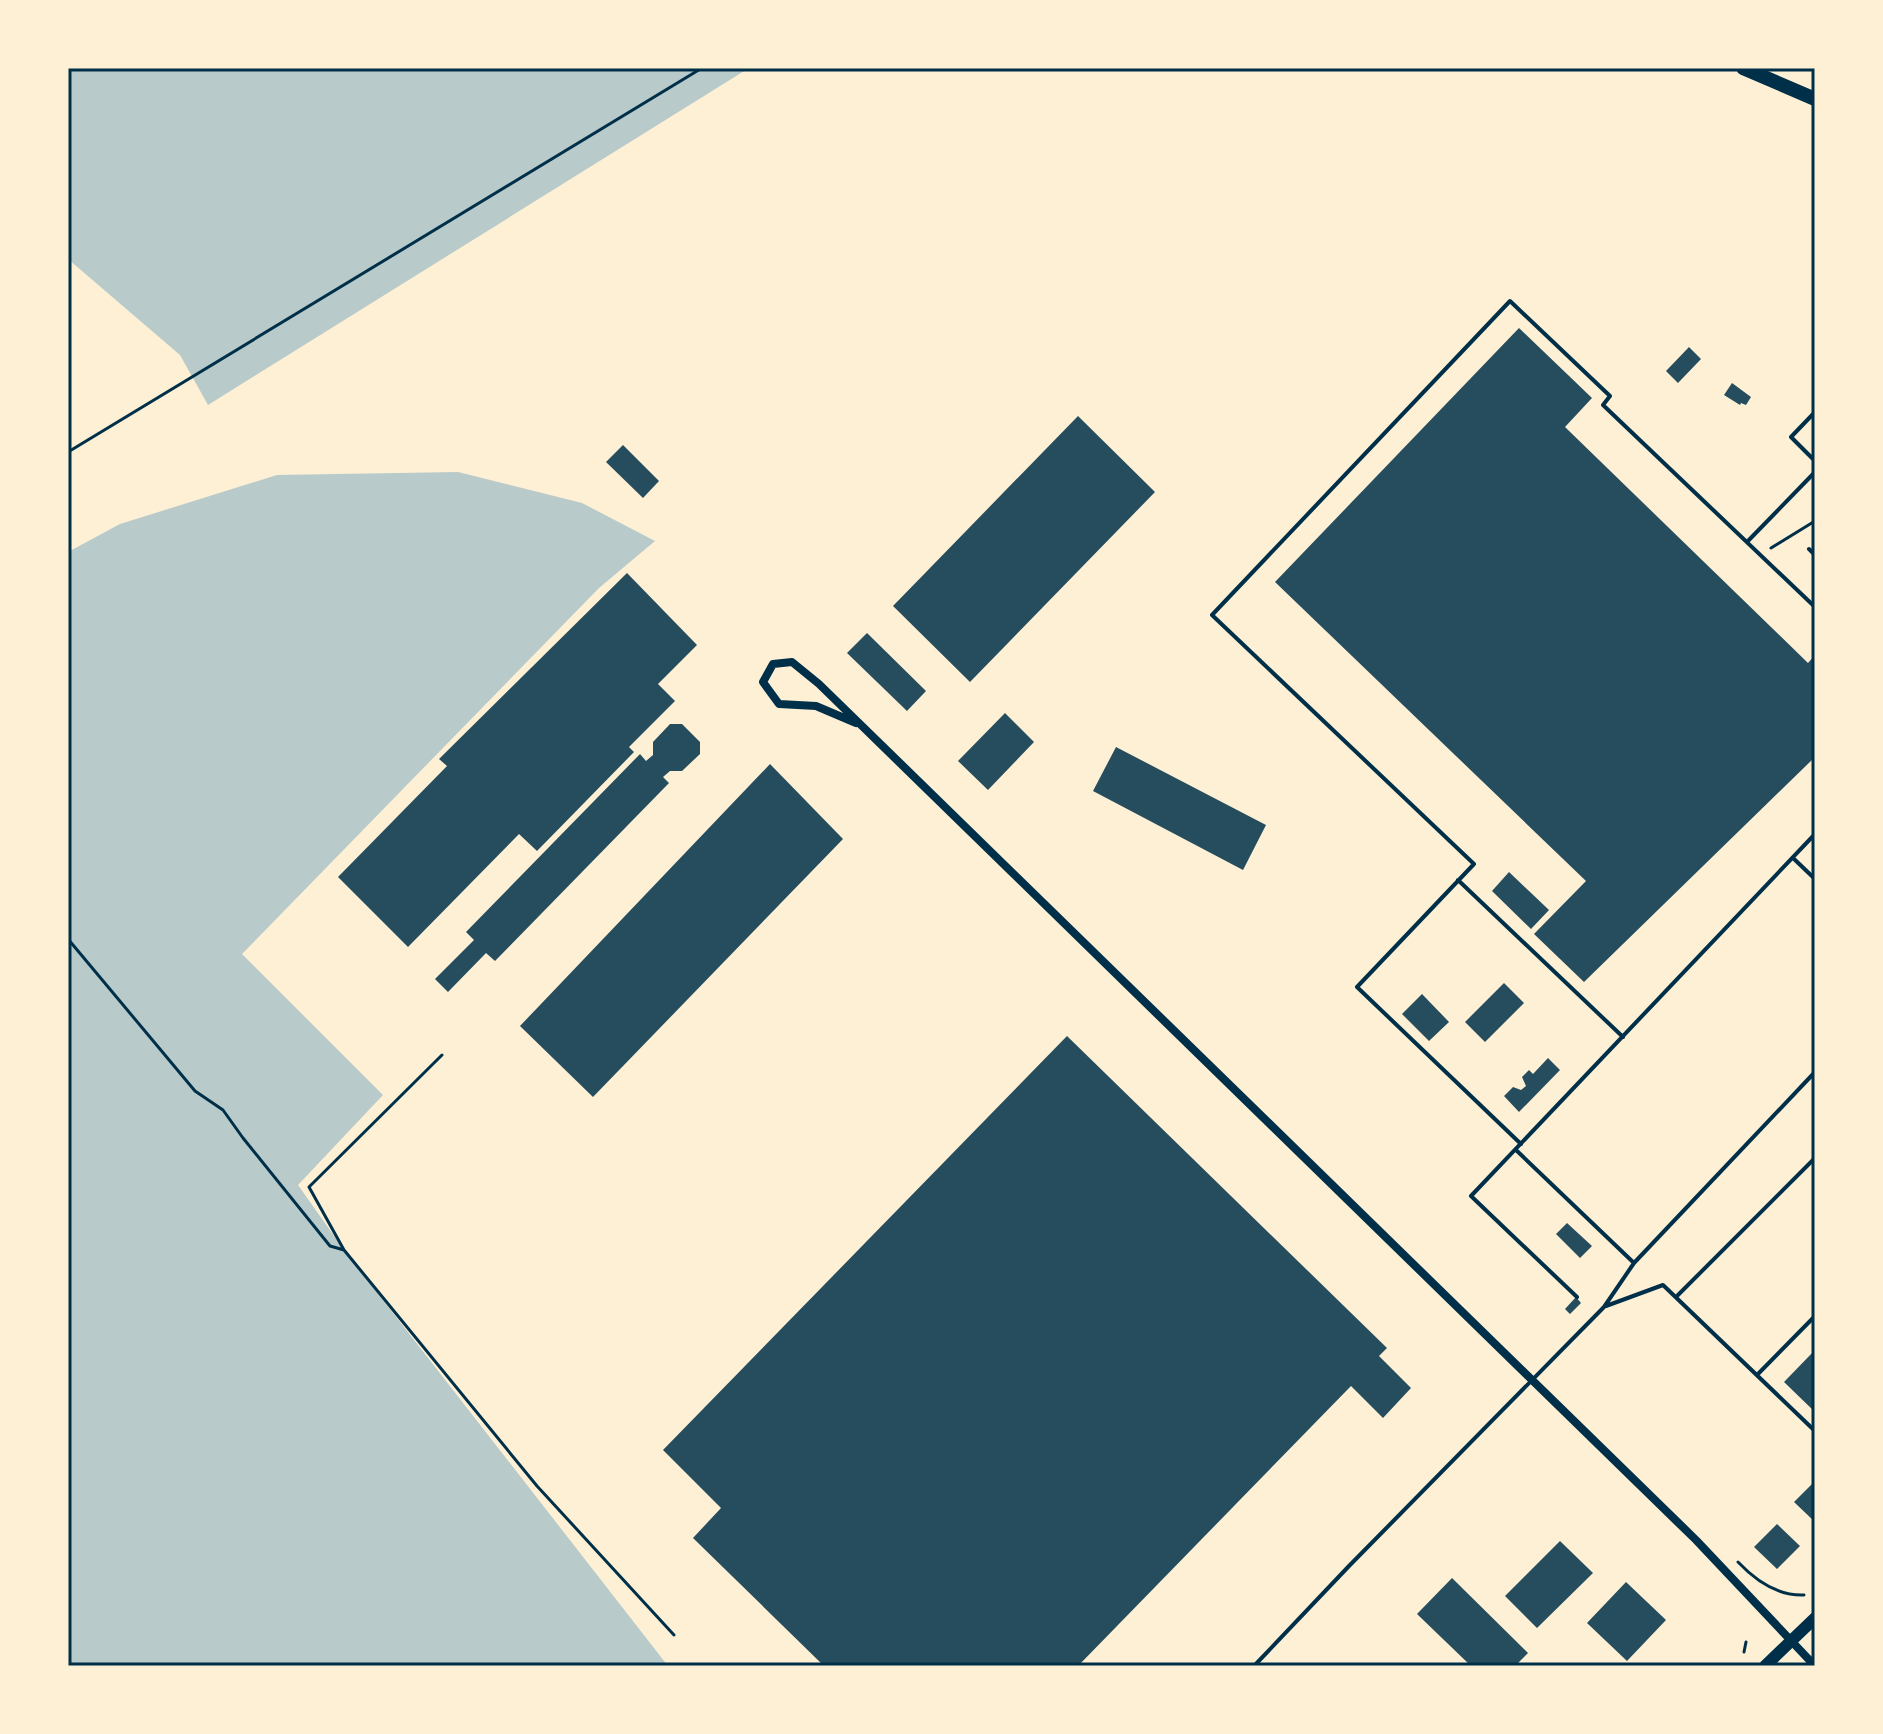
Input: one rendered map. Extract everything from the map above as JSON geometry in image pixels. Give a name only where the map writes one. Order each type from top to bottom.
[{"type":"highway","points":[[1743,68],[1815,99]]},
{"type":"main road","points":[[1765,1666],[1815,1618]]},
{"type":"street","points":[[856,723],[816,706],[779,704],[763,682],[773,664],[792,662],[856,723],[1707,1551],[1815,1666]]},
{"type":"lane","points":[[1521,1144],[1357,987],[1474,864],[1212,615],[1510,301],[1610,396],[1603,405],[1815,607]]},
{"type":"lane","points":[[1815,412],[1791,437],[1815,461]]},
{"type":"lane","points":[[1747,542],[1815,472]]},
{"type":"lane","points":[[1809,549],[1815,555]]},
{"type":"lane","points":[[1577,1297],[1471,1196],[1815,834]]},
{"type":"lane","points":[[1793,858],[1815,879]]},
{"type":"lane","points":[[1458,880],[1623,1037]]},
{"type":"lane","points":[[1254,1666],[1604,1307],[1634,1263],[1815,1072]]},
{"type":"lane","points":[[1516,1150],[1634,1263]]},
{"type":"lane","points":[[1676,1297],[1815,1158]]},
{"type":"lane","points":[[1604,1307],[1663,1285],[1815,1431]]},
{"type":"lane","points":[[1757,1375],[1815,1316]]},
{"type":"path","points":[[68,452],[702,68]]},
{"type":"path","points":[[1760,554],[1815,521]]},
{"type":"path","points":[[68,939],[195,1091],[223,1110],[330,1246],[344,1250]]},
{"type":"path","points":[[442,1055],[309,1187],[344,1250],[537,1486],[674,1635]]},
{"type":"path","points":[[1734,1559],[1775,1590],[1804,1595]]},
{"type":"path","points":[[1744,1652],[1746,1642]]},
{"type":"shaded area","points":[[68,68],[749,68],[208,405],[180,355],[68,259]]},
{"type":"shaded area","points":[[458,472],[582,503],[655,541],[599,588],[242,954],[383,1095],[298,1185],[344,1250],[668,1666],[68,1666],[68,552],[120,524],[277,475]]},
{"type":"building","points":[[1519,328],[1592,398],[1565,427],[1808,663],[1815,655],[1815,757],[1584,982],[1534,934],[1586,881],[1275,582]]},
{"type":"building","points":[[1689,347],[1701,359],[1678,383],[1666,371]]},
{"type":"building","points":[[1732,383],[1751,397],[1746,405],[1740,405],[1724,395]]},
{"type":"building","points":[[1078,416],[1155,492],[970,682],[893,606]]},
{"type":"building","points":[[623,445],[659,481],[643,498],[606,462]]},
{"type":"building","points":[[627,573],[697,645],[658,684],[675,701],[629,747],[634,752],[537,851],[519,834],[408,947],[338,877],[447,766],[439,759]]},
{"type":"building","points":[[867,633],[926,691],[907,711],[847,653]]},
{"type":"building","points":[[1005,713],[1034,742],[988,790],[958,761]]},
{"type":"building","points":[[670,724],[682,724],[700,742],[700,754],[682,771],[670,771],[663,777],[669,783],[495,961],[486,953],[448,992],[435,979],[474,940],[466,932],[640,754],[646,761],[653,755],[653,742]]},
{"type":"building","points":[[1116,747],[1266,825],[1243,870],[1093,791]]},
{"type":"building","points":[[770,764],[843,839],[593,1097],[520,1026]]},
{"type":"building","points":[[1509,872],[1549,910],[1531,929],[1492,891]]},
{"type":"building","points":[[1504,983],[1524,1003],[1485,1042],[1465,1022]]},
{"type":"building","points":[[1422,994],[1449,1022],[1429,1041],[1402,1014]]},
{"type":"building","points":[[1067,1036],[1387,1348],[1379,1356],[1411,1388],[1383,1418],[1351,1386],[1078,1666],[824,1666],[693,1538],[721,1508],[663,1450]]},
{"type":"building","points":[[1548,1058],[1560,1070],[1519,1112],[1504,1096],[1513,1087],[1521,1090],[1526,1086],[1522,1077],[1529,1070],[1533,1074]]},
{"type":"building","points":[[1567,1223],[1592,1246],[1580,1258],[1556,1234]]},
{"type":"building","points":[[1576,1297],[1581,1303],[1570,1314],[1565,1309]]},
{"type":"building","points":[[1815,1350],[1815,1412],[1784,1382]]},
{"type":"building","points":[[1815,1481],[1815,1522],[1794,1502]]},
{"type":"building","points":[[1777,1524],[1800,1546],[1777,1569],[1754,1547]]},
{"type":"building","points":[[1560,1541],[1593,1573],[1537,1628],[1505,1596]]},
{"type":"building","points":[[1452,1578],[1528,1653],[1515,1666],[1471,1666],[1417,1614]]},
{"type":"building","points":[[1626,1582],[1666,1620],[1627,1661],[1587,1623]]}]
